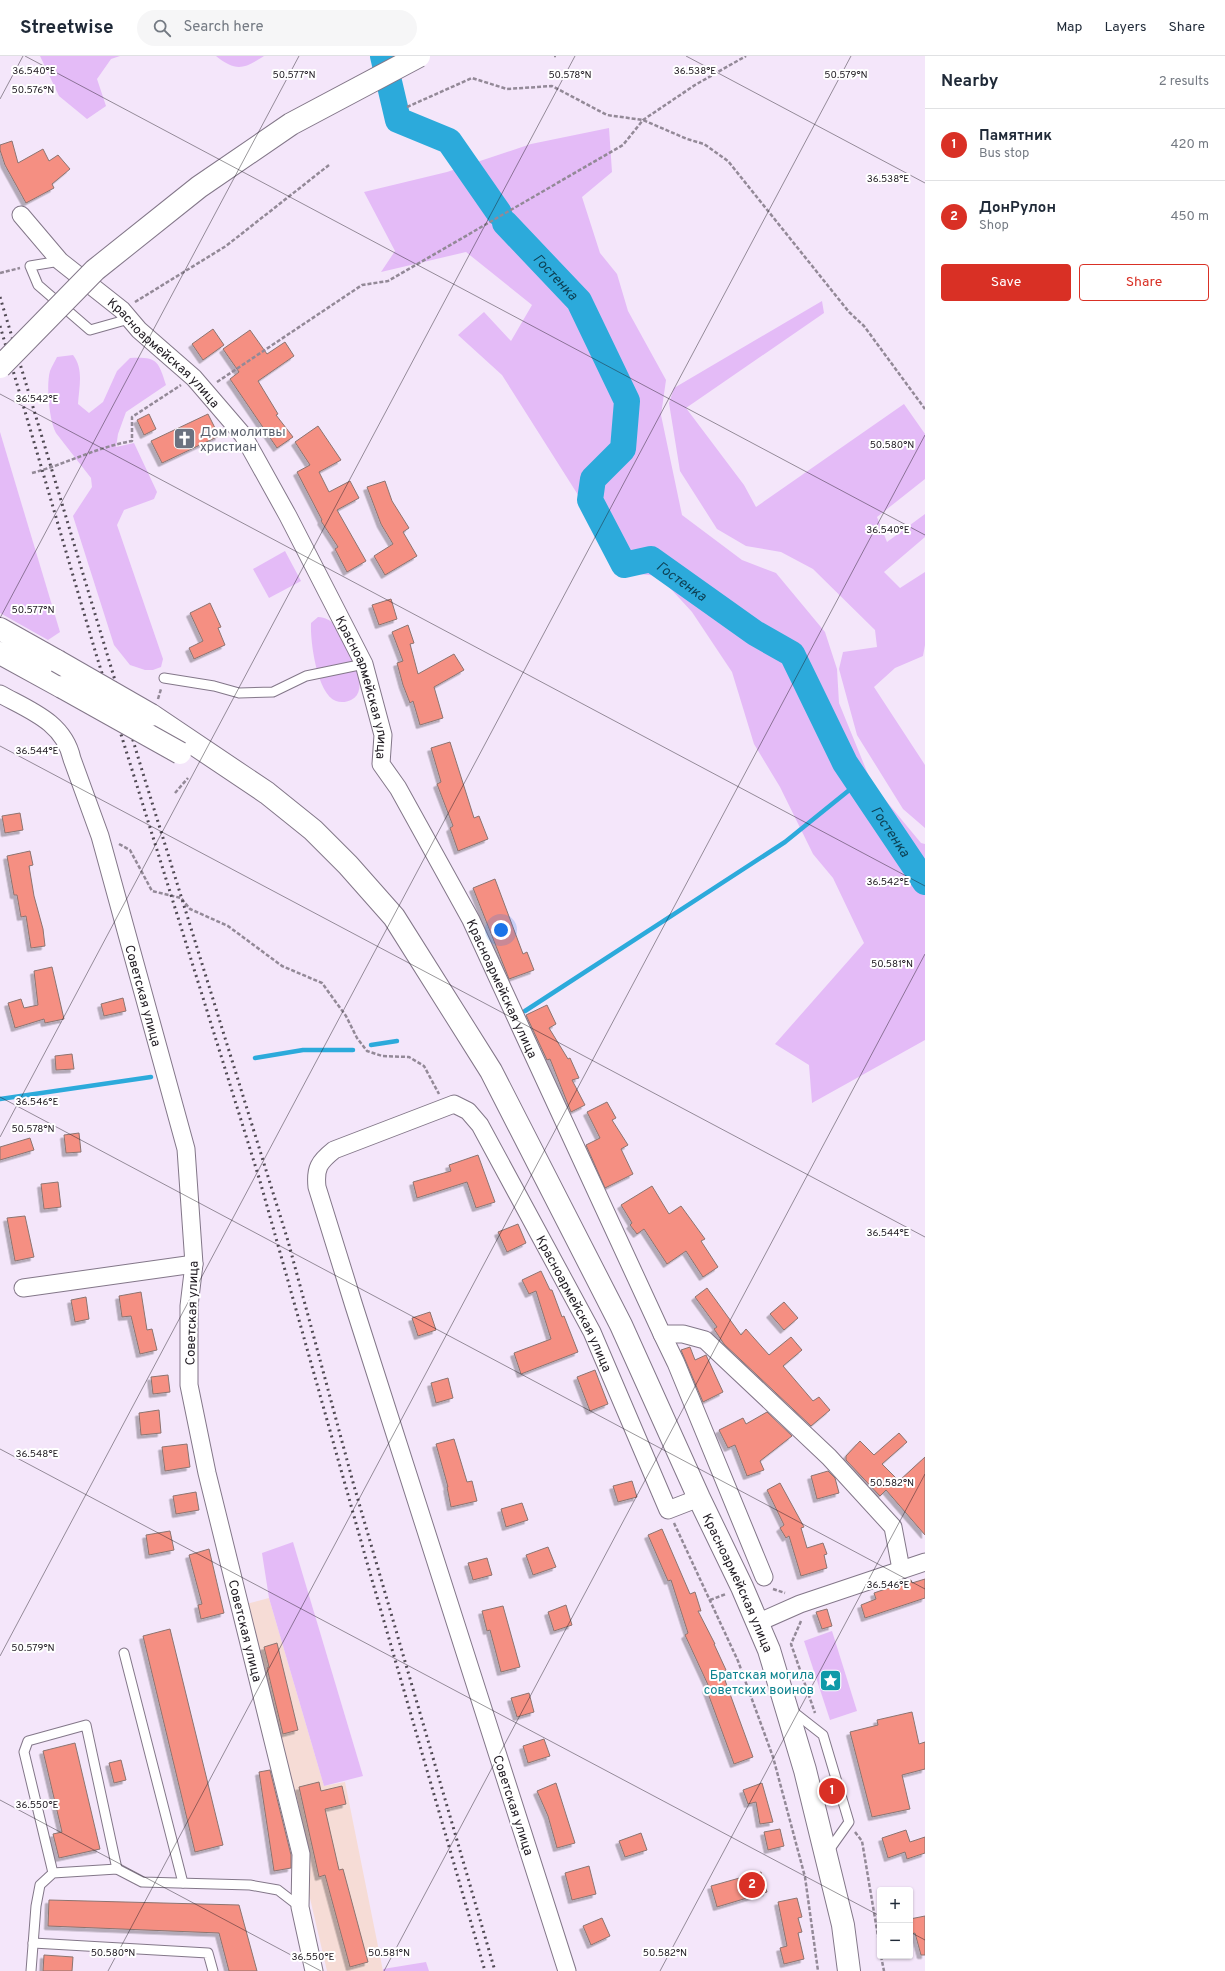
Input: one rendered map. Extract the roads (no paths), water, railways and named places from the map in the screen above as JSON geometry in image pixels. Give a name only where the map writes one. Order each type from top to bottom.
[{"type":"main road","points":[[0,366],[96,270],[199,187],[291,124],[419,56]]},
{"type":"main road","name":"Красноармейская улица","points":[[0,629],[153,710],[267,793],[313,830],[348,865],[394,917],[491,1071],[610,1304],[698,1498],[758,1622],[769,1650],[804,1770],[842,1925],[850,1971]]},
{"type":"main road","name":"Красноармейская улица","points":[[0,654],[253,795],[278,814],[305,838],[359,890],[433,979]]},
{"type":"street","name":"Красноармейская улица","points":[[21,215],[60,261],[125,315],[199,384],[243,435],[291,522],[364,664],[383,735],[381,764],[398,788],[470,920],[676,1363],[764,1577]]},
{"type":"street","name":"Советская улица","points":[[0,694],[51,723],[62,735],[69,746],[100,836],[186,1149],[194,1264],[189,1306],[189,1385],[211,1488],[301,1854],[300,1907],[314,1971]]},
{"type":"street","name":"Красноармейская улица","points":[[322,1159],[334,1150],[454,1104],[468,1111],[480,1125],[592,1332],[668,1510],[698,1498]]},
{"type":"street","name":"Советская улица","points":[[322,1159],[315,1173],[317,1187],[361,1329],[567,1971]]},
{"type":"street","points":[[23,1288],[194,1264]]},
{"type":"street","points":[[662,1334],[683,1334],[705,1340],[829,1457],[893,1527],[901,1569]]},
{"type":"street","points":[[758,1622],[800,1604],[925,1562]]},
{"type":"lane","points":[[60,261],[30,266],[38,285],[90,330],[125,315]]},
{"type":"lane","points":[[164,678],[214,686],[239,693],[273,692],[306,676],[364,664]]},
{"type":"lane","points":[[124,1653],[183,1883]]},
{"type":"lane","points":[[785,1704],[823,1735],[849,1822],[826,1856]]},
{"type":"lane","points":[[53,1873],[24,1752],[28,1741],[86,1725],[117,1869]]},
{"type":"lane","points":[[31,1971],[36,1906],[40,1885],[53,1873],[117,1869],[142,1882],[250,1885],[278,1890],[300,1907]]},
{"type":"lane","points":[[33,1943],[208,1953],[213,1971]]},
{"type":"waterway","name":"Гостенка","points":[[383,56],[398,120],[449,141],[499,213]]},
{"type":"waterway","name":"Гостенка","points":[[505,223],[579,301],[627,401],[623,449],[593,479],[590,500],[624,565],[651,559],[755,633],[792,654],[845,763],[925,882]]},
{"type":"waterway","points":[[525,1011],[785,842],[858,783]]},
{"type":"waterway","points":[[371,1045],[397,1041]]},
{"type":"waterway","points":[[255,1058],[303,1050],[353,1050]]},
{"type":"waterway","points":[[0,1099],[151,1077]]},
{"type":"railway","points":[[0,297],[141,767],[288,1241],[354,1486],[495,1971]]},
{"type":"railway","points":[[0,326],[96,654],[260,1181],[366,1559],[485,1971]]},
{"type":"place","name":"Дом молитвы христиан","points":[[185,438]]},
{"type":"place","name":"Братская могила советских воинов","points":[[830,1681]]},
{"type":"place","name":"Памятник","points":[[832,1791]]},
{"type":"place","name":"ДонРулон","points":[[752,1885]]}]
